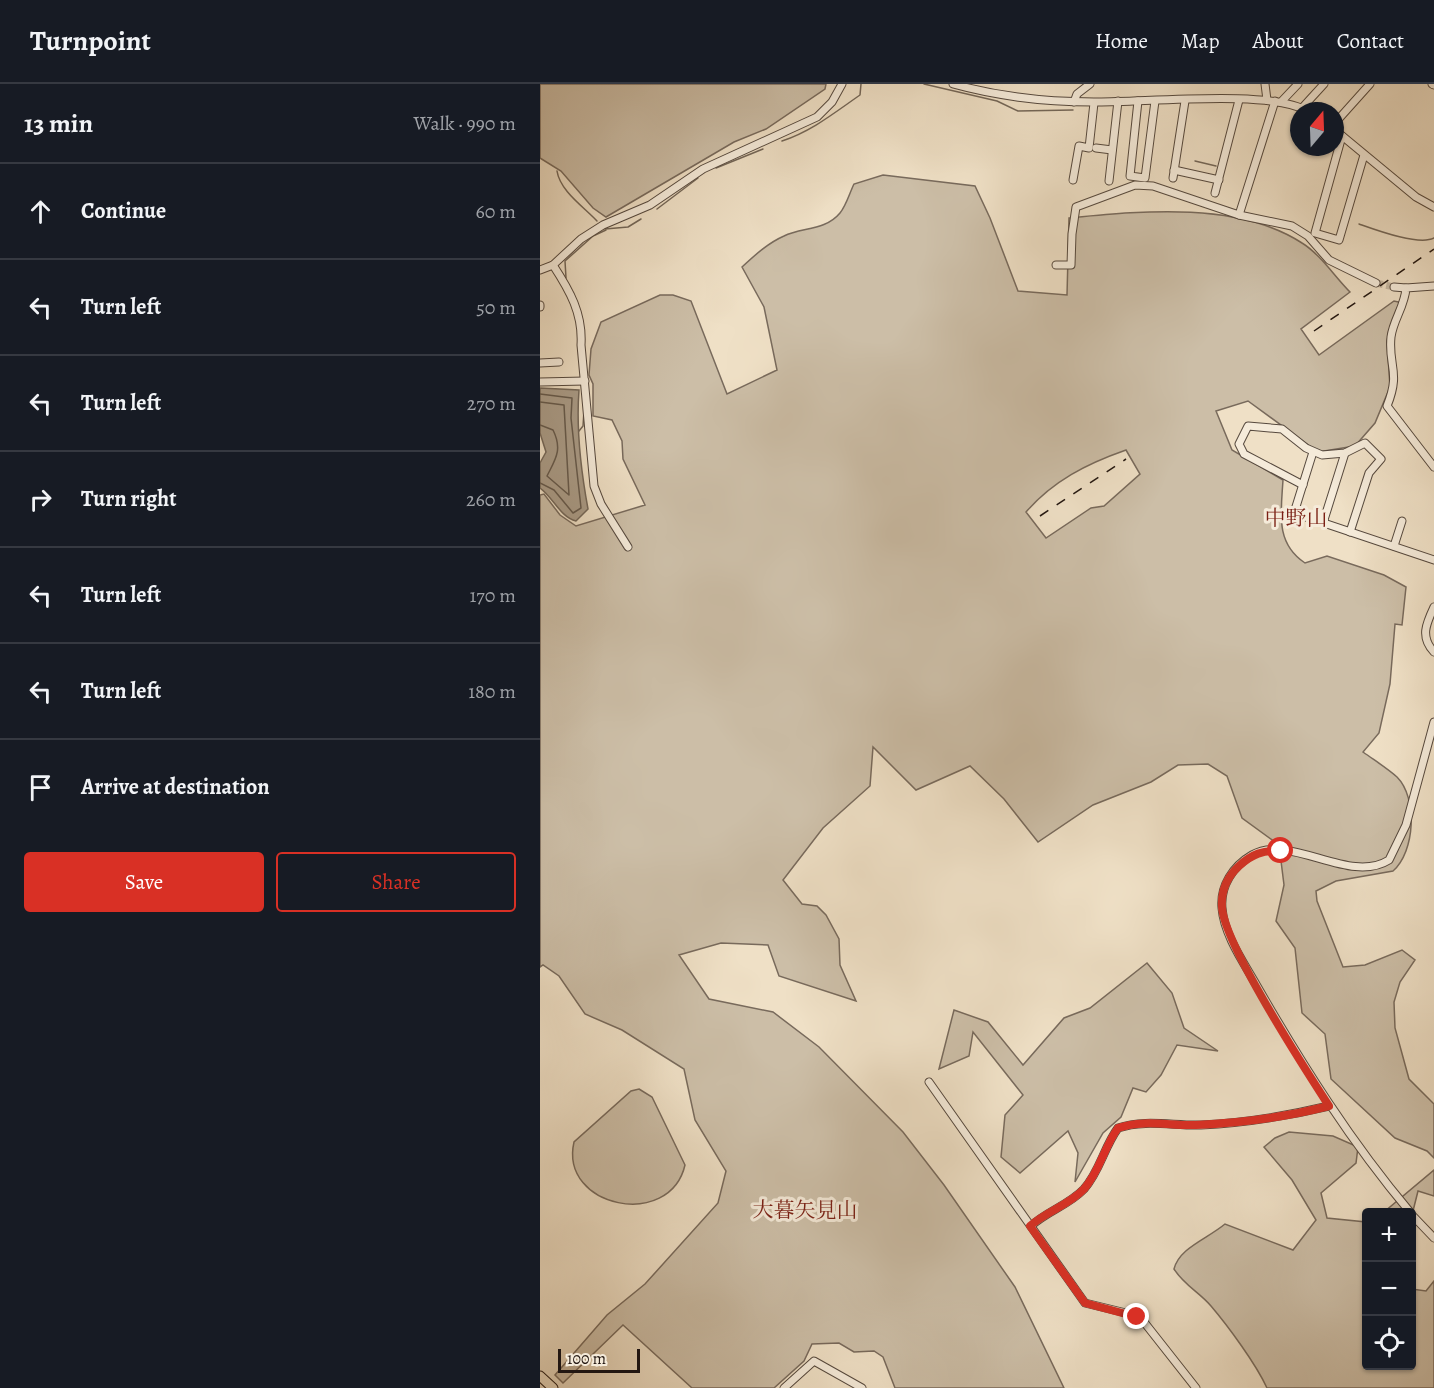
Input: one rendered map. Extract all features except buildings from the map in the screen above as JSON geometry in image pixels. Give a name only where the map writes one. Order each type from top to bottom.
[{"type":"main road","points":[[540,1376],[553,1388]]},
{"type":"street","points":[[540,270],[553,265],[603,225],[650,206],[703,169],[817,117],[832,102],[842,84]]},
{"type":"street","points":[[953,84],[1024,100],[1074,102],[1239,100],[1274,101],[1290,106]]},
{"type":"street","points":[[1074,102],[1077,94],[1090,84]]},
{"type":"street","points":[[1265,84],[1274,101]]},
{"type":"street","points":[[1239,215],[1274,101],[1298,84]]},
{"type":"street","points":[[1311,102],[1324,84]]},
{"type":"street","points":[[1344,113],[1370,84]]},
{"type":"street","points":[[1215,193],[1239,100]]},
{"type":"street","points":[[1109,181],[1118,101]]},
{"type":"street","points":[[1138,101],[1130,176],[1145,178],[1155,101]]},
{"type":"street","points":[[1185,101],[1174,174],[1218,180]]},
{"type":"street","points":[[1073,180],[1079,146],[1089,148],[1094,102]]},
{"type":"street","points":[[1344,138],[1416,197],[1434,207]]},
{"type":"street","points":[[1096,148],[1112,150]]},
{"type":"street","points":[[1336,156],[1315,233],[1340,240],[1364,155]]},
{"type":"street","points":[[1056,265],[1071,265],[1076,207],[1134,184],[1153,186],[1239,215],[1292,226],[1308,236],[1329,260],[1376,283]]},
{"type":"street","points":[[553,265],[570,291],[582,324],[581,345],[594,486],[601,504],[628,547]]},
{"type":"street","points":[[1394,287],[1434,286]]},
{"type":"street","points":[[1406,288],[1405,302],[1391,337],[1395,387],[1387,406],[1434,467]]},
{"type":"street","points":[[540,363],[559,362]]},
{"type":"street","points":[[540,382],[585,381]]},
{"type":"street","points":[[1303,485],[1244,454],[1239,444],[1248,426],[1268,427],[1289,433],[1313,452],[1322,455],[1345,453],[1365,443],[1381,459],[1369,473],[1350,531]]},
{"type":"street","points":[[1313,452],[1294,513],[1434,560]]},
{"type":"street","points":[[1323,523],[1345,453]]},
{"type":"street","points":[[1394,546],[1402,522]]},
{"type":"street","points":[[1434,607],[1425,631],[1427,645],[1434,652]]},
{"type":"street","points":[[1406,1208],[1329,1106],[1240,955],[1225,923],[1222,894],[1228,879],[1236,868],[1253,855],[1262,852],[1281,851],[1370,868],[1389,860],[1406,825],[1434,722]]},
{"type":"street","points":[[929,1082],[1085,1303],[1130,1314],[1144,1322],[1196,1388]]},
{"type":"street","points":[[1030,1226],[1044,1214],[1072,1199],[1085,1188],[1118,1128],[1148,1123],[1224,1124],[1329,1106]]},
{"type":"street","points":[[1416,1219],[1434,1239]]},
{"type":"street","points":[[784,1388],[814,1361],[862,1388]]},
{"type":"shaded area","points":[[540,84],[826,84],[825,89],[766,129],[734,142],[606,217],[593,208],[561,171],[540,158]]},
{"type":"shaded area","points":[[883,175],[975,186],[1018,291],[1067,295],[1069,218],[1127,213],[1188,212],[1248,220],[1302,243],[1321,259],[1350,292],[1301,329],[1319,355],[1394,301],[1403,303],[1390,327],[1387,341],[1390,387],[1375,423],[1355,446],[1318,452],[1248,401],[1216,411],[1232,450],[1283,480],[1282,526],[1284,537],[1295,555],[1305,563],[1327,556],[1384,575],[1406,587],[1402,625],[1395,624],[1390,684],[1379,733],[1363,752],[1397,777],[1404,786],[1411,811],[1406,851],[1393,871],[1336,881],[1316,891],[1317,901],[1343,967],[1365,965],[1402,950],[1415,960],[1400,982],[1394,1002],[1395,1028],[1409,1079],[1434,1104],[1434,1158],[1427,1151],[1395,1138],[1331,1079],[1325,1034],[1302,1013],[1295,948],[1276,921],[1284,885],[1279,845],[1242,818],[1227,776],[1208,764],[1178,765],[1151,782],[1093,805],[1038,842],[1004,799],[970,766],[916,790],[873,747],[870,786],[823,828],[783,880],[802,904],[817,906],[826,915],[839,939],[840,965],[856,1001],[779,976],[768,945],[721,943],[679,955],[709,999],[773,1012],[819,1047],[903,1132],[944,1185],[1015,1287],[1064,1388],[895,1388],[883,1357],[874,1351],[854,1352],[839,1343],[812,1344],[804,1361],[774,1388],[692,1388],[623,1325],[563,1383],[555,1375],[607,1315],[645,1284],[718,1203],[726,1171],[695,1120],[684,1069],[622,1030],[585,1014],[559,976],[543,965],[540,967],[540,495],[544,494],[560,515],[576,526],[645,505],[623,459],[622,441],[612,420],[593,416],[593,384],[589,375],[591,349],[601,322],[660,295],[673,295],[691,301],[727,394],[777,370],[764,307],[742,267],[778,239],[791,233],[820,226],[834,219],[844,207],[854,184]],"holes":[[[1126,450],[1140,474],[1104,506],[1091,508],[1046,538],[1026,512],[1059,482],[1097,461]]]},
{"type":"shaded area","points":[[1147,963],[1172,993],[1184,1028],[1218,1051],[1177,1045],[1161,1075],[1146,1092],[1133,1088],[1121,1117],[1103,1133],[1075,1182],[1078,1153],[1068,1131],[1020,1173],[1001,1157],[1005,1115],[1023,1095],[973,1032],[969,1056],[939,1069],[954,1010],[988,1022],[1023,1065],[1064,1018],[1090,1008]]},
{"type":"shaded area","points":[[639,1089],[652,1097],[685,1165],[675,1185],[659,1198],[639,1204],[618,1203],[599,1195],[583,1183],[574,1165],[574,1142],[631,1091]]},
{"type":"shaded area","points":[[1289,1132],[1333,1136],[1358,1147],[1356,1163],[1321,1193],[1327,1218],[1362,1222],[1362,1370],[1416,1370],[1416,1290],[1426,1291],[1434,1281],[1434,1388],[1267,1388],[1249,1357],[1225,1324],[1174,1269],[1188,1249],[1225,1224],[1293,1250],[1316,1220],[1292,1180],[1264,1147],[1275,1138]]},
{"type":"shaded area","points":[[1434,1170],[1434,1196],[1418,1191],[1414,1208],[1389,1208]]},
{"type":"water","points":[[540,388],[579,390],[580,450],[588,509],[576,521],[565,515],[540,488],[540,463],[546,452],[540,433]]},
{"type":"waterway","points":[[782,141],[813,127],[860,95],[861,84]]},
{"type":"waterway","points":[[924,84],[997,101],[1018,111],[1073,110]]},
{"type":"waterway","points":[[716,168],[763,149]]},
{"type":"waterway","points":[[1195,161],[1216,166]]},
{"type":"waterway","points":[[557,171],[568,192],[597,221]]},
{"type":"waterway","points":[[657,209],[698,178]]},
{"type":"waterway","points":[[605,229],[628,227],[641,219]]},
{"type":"waterway","points":[[1359,224],[1408,239],[1434,238]]},
{"type":"waterway","points":[[566,278],[565,261],[593,236],[606,230]]},
{"type":"waterway","points":[[579,431],[583,426],[584,411]]},
{"type":"tunnel","points":[[1376,283],[1394,287]]},
{"type":"railway","points":[[1314,331],[1434,249]]},
{"type":"railway","points":[[1040,516],[1126,459]]},
{"type":"district","name":"中野山","points":[[1296,518]]},
{"type":"district","name":"大暮矢見山","points":[[805,1210]]},
{"type":"route","points":[[1137,1317],[1119,1310],[1085,1303],[1030,1226],[1044,1214],[1072,1199],[1085,1188],[1118,1128],[1129,1124],[1224,1124],[1271,1118],[1329,1106],[1240,955],[1225,923],[1222,909],[1222,894],[1228,879],[1236,868],[1253,855],[1270,850],[1281,851]]}]
